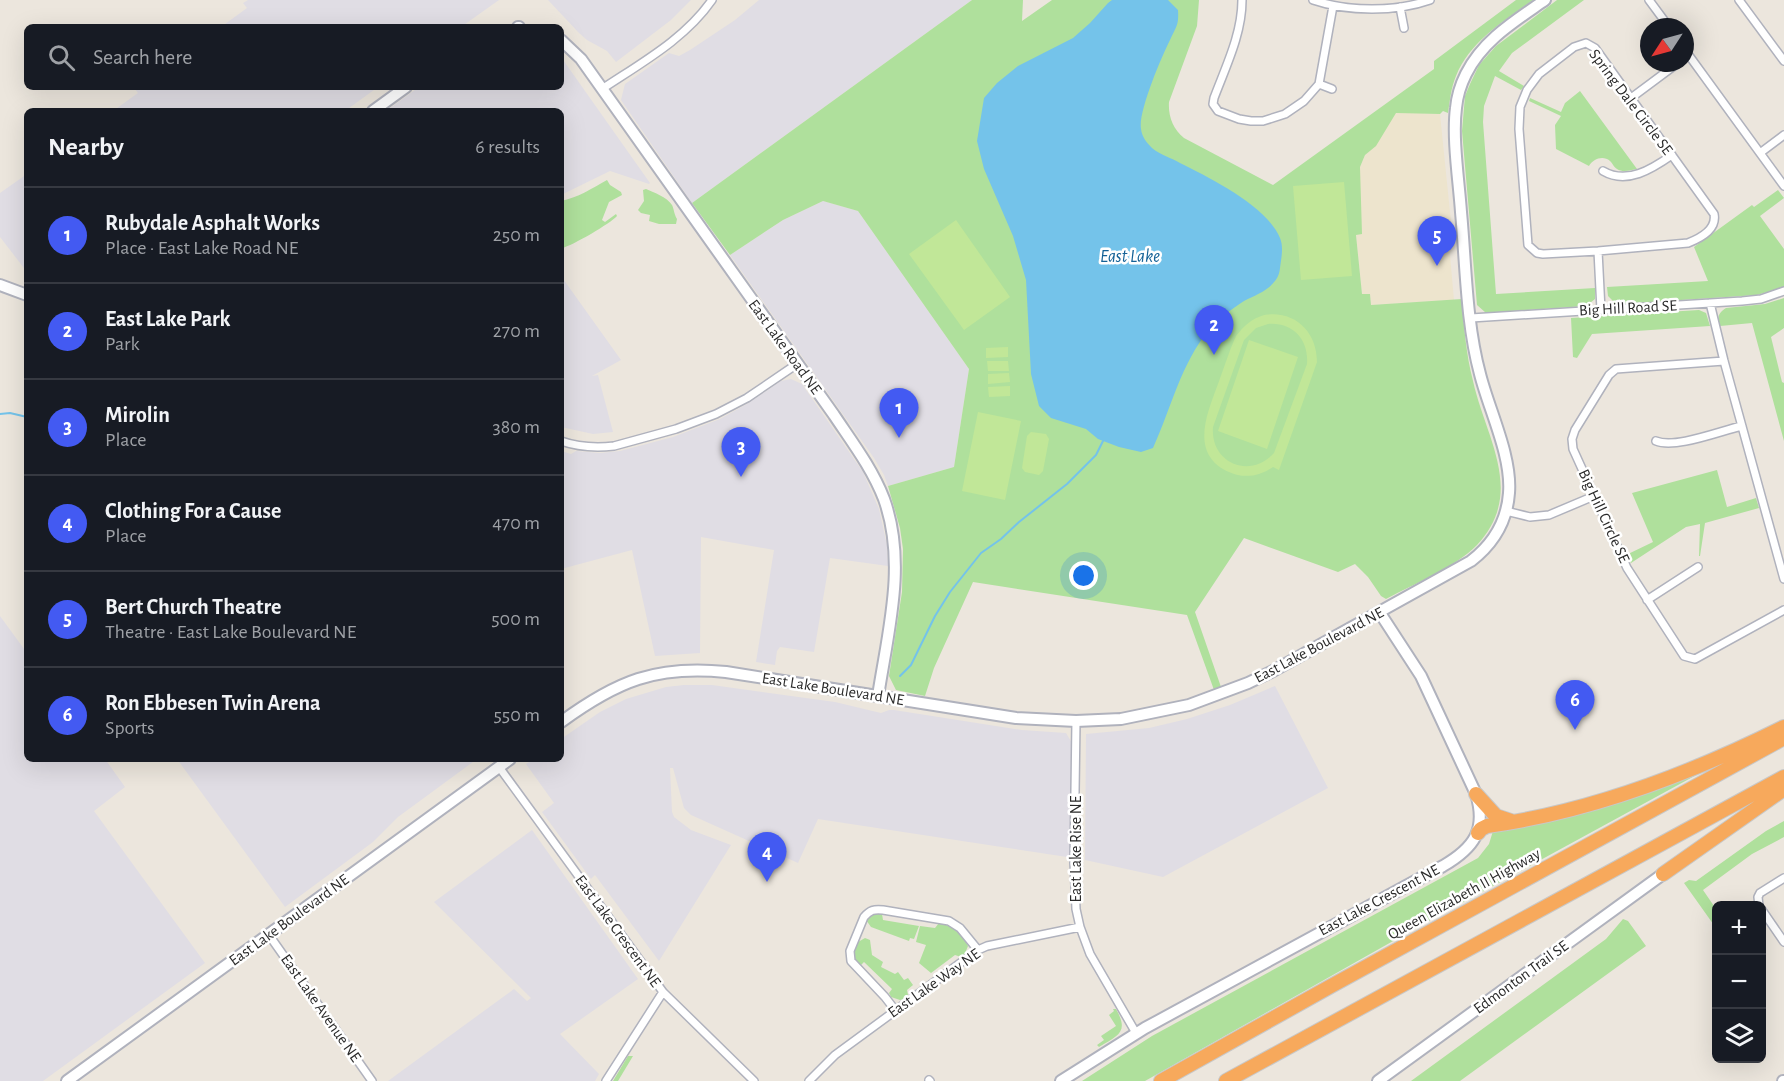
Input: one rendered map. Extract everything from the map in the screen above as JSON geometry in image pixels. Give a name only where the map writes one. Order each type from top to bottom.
[{"type":"highway","points":[[1478,833],[1487,826],[1528,820],[1607,799],[1678,776],[1784,727]]},
{"type":"highway","name":"Queen Elizabeth II Highway","points":[[1161,1081],[1784,738]]},
{"type":"highway","points":[[1226,1081],[1784,777]]},
{"type":"highway","points":[[1663,873],[1784,789]]},
{"type":"highway","points":[[1476,794],[1493,813],[1502,819],[1513,822],[1528,820]]},
{"type":"main road","name":"East Lake Boulevard NE","points":[[564,720],[593,700],[627,682],[664,672],[698,669],[1016,718],[1076,722],[1152,714],[1219,695],[1273,671],[1462,567],[1482,552],[1498,532],[1506,510],[1509,492],[1507,465],[1479,371],[1471,318],[1455,128],[1456,109],[1459,92],[1476,56],[1487,44],[1545,0]]},
{"type":"main road","name":"East Lake Road NE","points":[[564,43],[581,59],[840,423],[870,469],[883,498],[891,524],[895,550],[894,591],[878,696]]},
{"type":"main road","points":[[377,108],[402,90]]},
{"type":"main road","points":[[0,285],[24,294]]},
{"type":"main road","points":[[1380,613],[1421,676],[1476,794],[1480,812],[1478,833]]},
{"type":"main road","name":"East Lake Boulevard NE","points":[[67,1081],[506,762]]},
{"type":"main road","name":"East Lake Crescent NE","points":[[1061,1081],[1136,1033],[1443,866],[1470,847],[1478,833]]},
{"type":"main road","name":"Edmonton Trail SE","points":[[1378,1081],[1663,873]]},
{"type":"street","points":[[602,89],[692,26],[712,0]]},
{"type":"street","points":[[1242,0],[1238,31],[1213,104],[1218,111],[1251,121],[1263,121],[1285,114],[1304,101],[1319,84],[1333,6]]},
{"type":"street","points":[[1313,0],[1333,6],[1365,8],[1400,7],[1430,0]]},
{"type":"street","points":[[1649,0],[1662,18]]},
{"type":"street","points":[[1739,0],[1784,61]]},
{"type":"street","points":[[1400,7],[1404,28]]},
{"type":"street","name":"Spring Dale Circle SE","points":[[1586,43],[1595,48],[1671,155],[1714,214],[1715,223],[1701,236],[1688,243],[1543,254],[1537,253],[1528,245],[1519,129],[1520,107],[1527,90],[1539,74],[1574,46],[1586,43]]},
{"type":"street","points":[[1694,65],[1784,186]]},
{"type":"street","points":[[1631,98],[1666,72]]},
{"type":"street","points":[[1319,84],[1332,89]]},
{"type":"street","points":[[1760,153],[1784,135]]},
{"type":"street","points":[[1603,171],[1619,176],[1642,173],[1654,168],[1671,155]]},
{"type":"street","points":[[1598,251],[1601,309]]},
{"type":"street","name":"Big Hill Road SE","points":[[1471,318],[1710,303],[1761,298],[1784,291]]},
{"type":"street","points":[[1710,303],[1742,426],[1780,550],[1784,579]]},
{"type":"street","name":"Big Hill Circle SE","points":[[1724,361],[1622,368],[1612,371],[1575,430],[1572,439],[1574,449],[1621,555],[1681,654],[1691,659],[1695,658],[1784,610]]},
{"type":"street","points":[[564,442],[602,448],[698,422],[747,398],[797,364]]},
{"type":"street","points":[[1656,441],[1662,444],[1674,444],[1742,426]]},
{"type":"street","points":[[1506,510],[1530,517],[1549,515],[1594,496]]},
{"type":"street","points":[[1647,600],[1698,567]]},
{"type":"street","name":"East Lake Rise NE","points":[[1076,722],[1074,873],[1076,909],[1085,943],[1136,1033]]},
{"type":"street","name":"East Lake Crescent NE","points":[[499,767],[663,992],[754,1081]]},
{"type":"street","points":[[1758,901],[1760,893],[1784,878]]},
{"type":"street","points":[[895,1010],[851,961],[850,951],[867,913],[875,909],[949,921],[960,928],[978,950]]},
{"type":"street","points":[[1766,917],[1784,942]]},
{"type":"street","name":"East Lake Way NE","points":[[809,1081],[835,1055],[978,950],[987,946],[1080,927]]},
{"type":"street","name":"East Lake Avenue NE","points":[[269,934],[372,1081]]},
{"type":"street","points":[[606,1081],[663,992]]},
{"type":"shaded area","points":[[248,0],[499,0],[465,24],[225,24],[247,8],[243,3]]},
{"type":"shaded area","points":[[548,0],[691,0],[671,20],[616,62],[607,51],[579,33]]},
{"type":"shaded area","points":[[759,0],[972,0],[692,203],[621,100],[625,84],[669,53],[679,56],[690,50],[735,20]]},
{"type":"shaded area","points":[[564,61],[650,183],[610,171],[564,194],[564,108],[390,108],[415,90],[564,90]]},
{"type":"shaded area","points":[[136,90],[374,90],[349,108],[117,108],[138,93]]},
{"type":"shaded area","points":[[1396,112],[1440,114],[1451,222],[1447,222],[1454,300],[1371,305],[1370,294],[1362,295],[1356,234],[1360,167],[1365,155],[1375,146]]},
{"type":"shaded area","points":[[24,176],[24,268],[0,237],[0,193]]},
{"type":"shaded area","points":[[823,201],[858,211],[969,369],[954,467],[888,486],[874,458],[730,255],[783,220]]},
{"type":"shaded area","points":[[564,280],[621,360],[592,376],[598,375],[613,432],[593,434],[564,428]]},
{"type":"shaded area","points":[[791,379],[802,384],[863,472],[879,509],[887,545],[888,566],[830,558],[814,652],[780,647],[777,651],[775,665],[756,662],[774,550],[701,537],[700,653],[655,656],[632,550],[564,568],[564,452],[571,454],[576,451],[600,453],[620,451],[673,437],[720,419],[781,381]]},
{"type":"shaded area","points":[[0,616],[24,649],[24,762],[107,762],[125,787],[94,811],[205,963],[43,1081],[0,1081]]},
{"type":"shaded area","points":[[712,685],[835,702],[881,713],[894,710],[1022,730],[1066,733],[1072,743],[1071,854],[1067,857],[818,819],[798,863],[691,815],[684,808],[673,768],[670,768],[674,817],[691,830],[731,845],[659,961],[595,875],[591,879],[542,812],[554,803],[526,764],[529,762],[564,762],[564,737],[600,712],[626,699],[666,687]]},
{"type":"shaded area","points":[[1275,686],[1328,788],[1163,877],[1085,860],[1086,734],[1149,728],[1187,719],[1230,705]]},
{"type":"shaded area","points":[[179,762],[473,762],[398,817],[373,842],[285,907]]},
{"type":"shaded area","points":[[532,830],[638,979],[560,1034],[599,1074],[595,1081],[388,1081],[514,989],[527,1001],[531,998],[434,902]]},
{"type":"green space","points":[[972,0],[1023,0],[1022,21],[1052,0],[1199,0],[1197,26],[1169,102],[1172,122],[1184,138],[1273,185],[1434,69],[1434,61],[1516,0],[1533,0],[1489,33],[1470,52],[1454,81],[1448,113],[1443,111],[1440,114],[1396,113],[1376,146],[1365,155],[1360,167],[1362,234],[1356,235],[1362,294],[1370,294],[1371,305],[1462,299],[1471,371],[1493,444],[1501,485],[1499,505],[1491,525],[1477,545],[1458,561],[1386,599],[1355,564],[1338,572],[1244,538],[1195,612],[1221,687],[1214,690],[1187,615],[973,582],[934,668],[925,696],[896,690],[889,676],[902,592],[903,549],[900,528],[888,486],[954,467],[969,369],[858,211],[823,201],[783,220],[730,255],[692,203]]},
{"type":"green space","points":[[1557,0],[1584,0],[1512,53],[1499,71],[1524,86],[1521,90],[1495,76],[1484,106],[1483,122],[1496,294],[1595,288],[1595,299],[1586,306],[1486,313],[1477,305],[1462,131],[1465,96],[1479,65],[1496,46]]},
{"type":"green space","points":[[1580,91],[1637,169],[1619,170],[1604,158],[1596,160],[1589,166],[1556,149],[1555,125],[1561,116],[1529,101],[1530,98],[1561,112],[1565,103]]},
{"type":"green space","points":[[607,180],[622,195],[609,202],[602,220],[605,222],[616,214],[617,216],[591,234],[564,247],[564,200]]},
{"type":"green space","points":[[1344,182],[1352,276],[1301,280],[1293,186]]},
{"type":"green space","points":[[646,189],[670,202],[677,219],[676,224],[659,224],[649,221],[650,215],[638,210],[644,201],[643,190]]},
{"type":"green space","points":[[1778,190],[1784,198],[1760,216],[1784,249],[1784,287],[1757,295],[1621,304],[1616,304],[1608,296],[1607,287],[1708,281],[1694,247],[1752,205],[1754,207]]},
{"type":"green space","points":[[956,220],[1010,297],[964,330],[909,254]]},
{"type":"green space","points":[[1784,298],[1784,328],[1771,337],[1784,383],[1784,441],[1752,323],[1720,326],[1718,318],[1726,308],[1765,304]]},
{"type":"green space","points":[[1699,310],[1706,313],[1710,326],[1592,334],[1577,358],[1573,357],[1571,318]]},
{"type":"green space","points":[[1275,314],[1285,316],[1302,325],[1313,341],[1317,362],[1279,470],[1273,467],[1263,473],[1246,476],[1229,472],[1217,464],[1209,455],[1204,433],[1209,408],[1236,336],[1248,323],[1259,317]],"holes":[[[1277,324],[1292,329],[1298,334],[1305,347],[1307,364],[1274,453],[1254,465],[1233,464],[1218,450],[1213,427],[1244,340],[1256,328]]]},
{"type":"green space","points":[[1249,340],[1298,357],[1267,449],[1218,431]]},
{"type":"green space","points":[[1008,347],[1008,357],[986,358],[986,348]]},
{"type":"green space","points":[[987,361],[1008,361],[1009,371],[988,371]]},
{"type":"green space","points":[[1009,373],[1010,382],[988,384],[988,374]]},
{"type":"green space","points":[[1010,386],[1010,396],[989,397],[988,387]]},
{"type":"green space","points":[[978,412],[1021,421],[1005,500],[962,491]]},
{"type":"green space","points":[[1031,432],[1046,434],[1049,439],[1043,471],[1039,475],[1025,472],[1022,468],[1027,436]]},
{"type":"green space","points":[[1717,470],[1727,507],[1756,498],[1759,508],[1705,523],[1700,556],[1700,524],[1686,527],[1631,563],[1626,555],[1653,542],[1632,493]]},
{"type":"green space","points":[[1700,773],[1425,923],[1145,1081],[1082,1081],[1152,1036],[1478,858],[1489,844],[1493,831],[1618,801]]},
{"type":"green space","points":[[1784,821],[1784,837],[1752,854],[1703,890],[1712,903],[1712,922],[1684,883],[1689,880],[1696,881],[1766,831]]},
{"type":"green space","points":[[874,913],[882,914],[883,920],[919,926],[914,939],[910,938],[909,941],[871,927],[866,920]]},
{"type":"green space","points":[[1623,919],[1628,921],[1646,946],[1460,1081],[1411,1081],[1606,939]]},
{"type":"green space","points":[[939,923],[956,931],[968,946],[964,956],[955,955],[931,973],[919,963],[926,945],[916,942],[920,926],[935,928]]},
{"type":"green space","points":[[865,938],[870,940],[872,955],[883,962],[881,967],[895,974],[898,972],[904,980],[908,978],[913,985],[907,990],[908,995],[905,999],[891,997],[889,993],[892,989],[864,962],[861,965],[856,962],[853,953],[858,942]]},
{"type":"green space","points":[[1113,1009],[1116,1009],[1120,1017],[1122,1028],[1117,1036],[1099,1047],[1097,1045],[1104,1040],[1101,1036],[1116,1026],[1109,1015],[1114,1011]]},
{"type":"green space","points":[[628,1056],[633,1056],[618,1081],[613,1081]]},
{"type":"water","name":"East Lake","points":[[1112,0],[1168,0],[1178,10],[1177,26],[1146,98],[1141,121],[1142,135],[1145,140],[1159,153],[1221,185],[1251,204],[1273,226],[1282,247],[1280,270],[1274,282],[1230,311],[1209,330],[1199,343],[1184,372],[1153,448],[1141,452],[1119,447],[1098,439],[1086,429],[1051,418],[1039,406],[1031,374],[1026,280],[1013,236],[984,169],[977,141],[984,98],[997,83],[1018,66],[1073,38]]},
{"type":"waterway","points":[[0,414],[10,413],[24,416]]},
{"type":"waterway","points":[[900,676],[911,665],[935,616],[950,592],[981,553],[1067,484],[1096,455],[1103,441]]},
{"type":"place","name":"Bert Church Theatre","points":[[1437,266]]},
{"type":"place","name":"East Lake Park","points":[[1214,355]]},
{"type":"place","name":"Rubydale Asphalt Works","points":[[899,438]]},
{"type":"place","name":"Mirolin","points":[[741,477]]},
{"type":"place","name":"Ron Ebbesen Twin Arena","points":[[1575,730]]},
{"type":"place","name":"Clothing For a Cause","points":[[767,882]]}]
